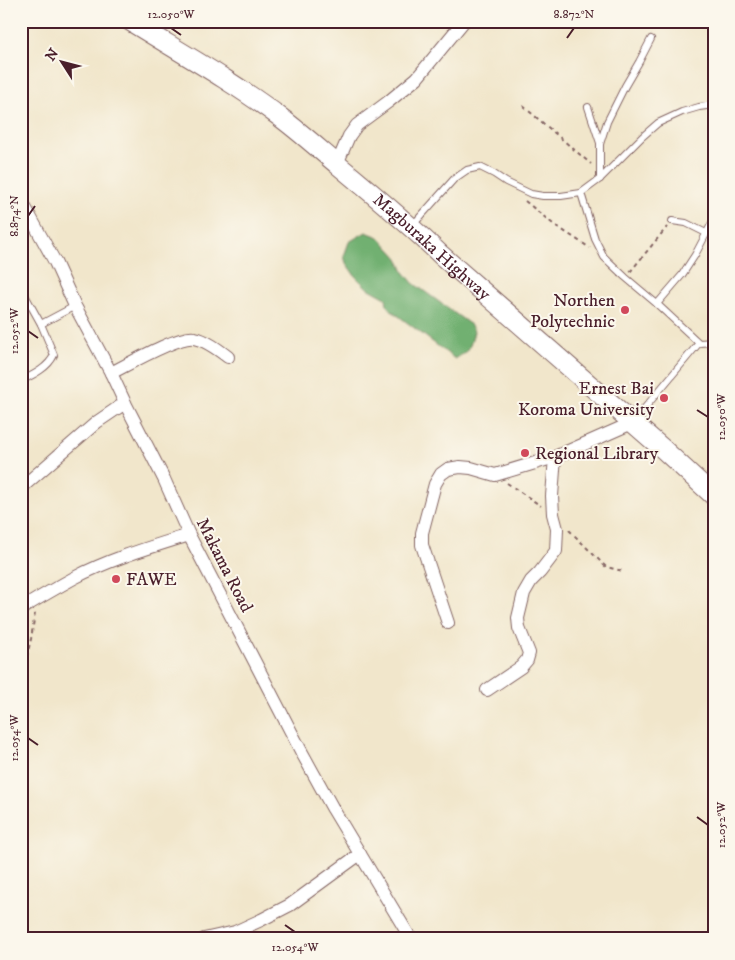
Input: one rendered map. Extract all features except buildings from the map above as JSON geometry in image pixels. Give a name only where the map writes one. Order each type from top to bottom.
[{"type":"main road","name":"Magburaka Highway","points":[[130,21],[230,83],[307,138],[375,194],[440,255],[663,449],[714,496]]},
{"type":"street","points":[[337,164],[349,136],[357,124],[417,78],[464,21]]},
{"type":"street","name":"Makama Road","points":[[21,200],[111,372],[190,535],[301,751],[333,809],[411,939]]},
{"type":"street","points":[[111,372],[179,340],[193,337],[218,349],[228,357]]},
{"type":"street","points":[[21,488],[97,422],[125,403]]},
{"type":"street","points":[[448,623],[422,545],[422,533],[431,495],[441,474],[448,469],[460,467],[495,475],[555,457],[632,422]]},
{"type":"street","points":[[487,690],[521,667],[527,660],[529,653],[519,628],[518,618],[524,593],[531,581],[556,550],[558,529],[553,514],[552,496],[555,457]]},
{"type":"street","points":[[21,609],[75,578],[103,565],[190,535]]},
{"type":"street","points":[[204,939],[235,932],[290,905],[360,854]]},
{"type":"street","points":[[21,933],[25,939]]},
{"type":"lane","points":[[600,144],[607,122],[651,39]]},
{"type":"lane","points":[[412,227],[454,179],[467,170],[480,167],[531,194],[552,196],[581,193],[600,179],[658,123],[682,112],[714,105]]},
{"type":"lane","points":[[588,107],[600,144],[600,179]]},
{"type":"lane","points":[[581,193],[596,239],[604,256],[699,343]]},
{"type":"lane","points":[[657,304],[682,275],[714,219]]},
{"type":"lane","points":[[672,221],[686,223],[706,233]]},
{"type":"lane","points":[[21,288],[41,324],[54,355],[44,367],[21,381]]},
{"type":"lane","points":[[41,324],[75,306]]},
{"type":"lane","points":[[632,422],[699,343],[714,342]]},
{"type":"path","points":[[523,106],[601,172]]},
{"type":"path","points":[[524,200],[552,224],[604,256]]},
{"type":"path","points":[[625,277],[672,221]]},
{"type":"path","points":[[21,680],[38,598]]},
{"type":"green space","points":[[366,232],[379,237],[398,258],[404,272],[413,283],[471,325],[474,331],[473,337],[469,348],[464,353],[455,359],[392,311],[387,305],[386,298],[366,287],[355,276],[346,263],[344,256],[349,242]]},
{"type":"place","name":"Northen Polytechnic","points":[[625,310]]},
{"type":"place","name":"Ernest Bai Koroma University","points":[[664,398]]},
{"type":"place","name":"Regional Library","points":[[525,453]]},
{"type":"place","name":"FAWE","points":[[116,579]]}]
